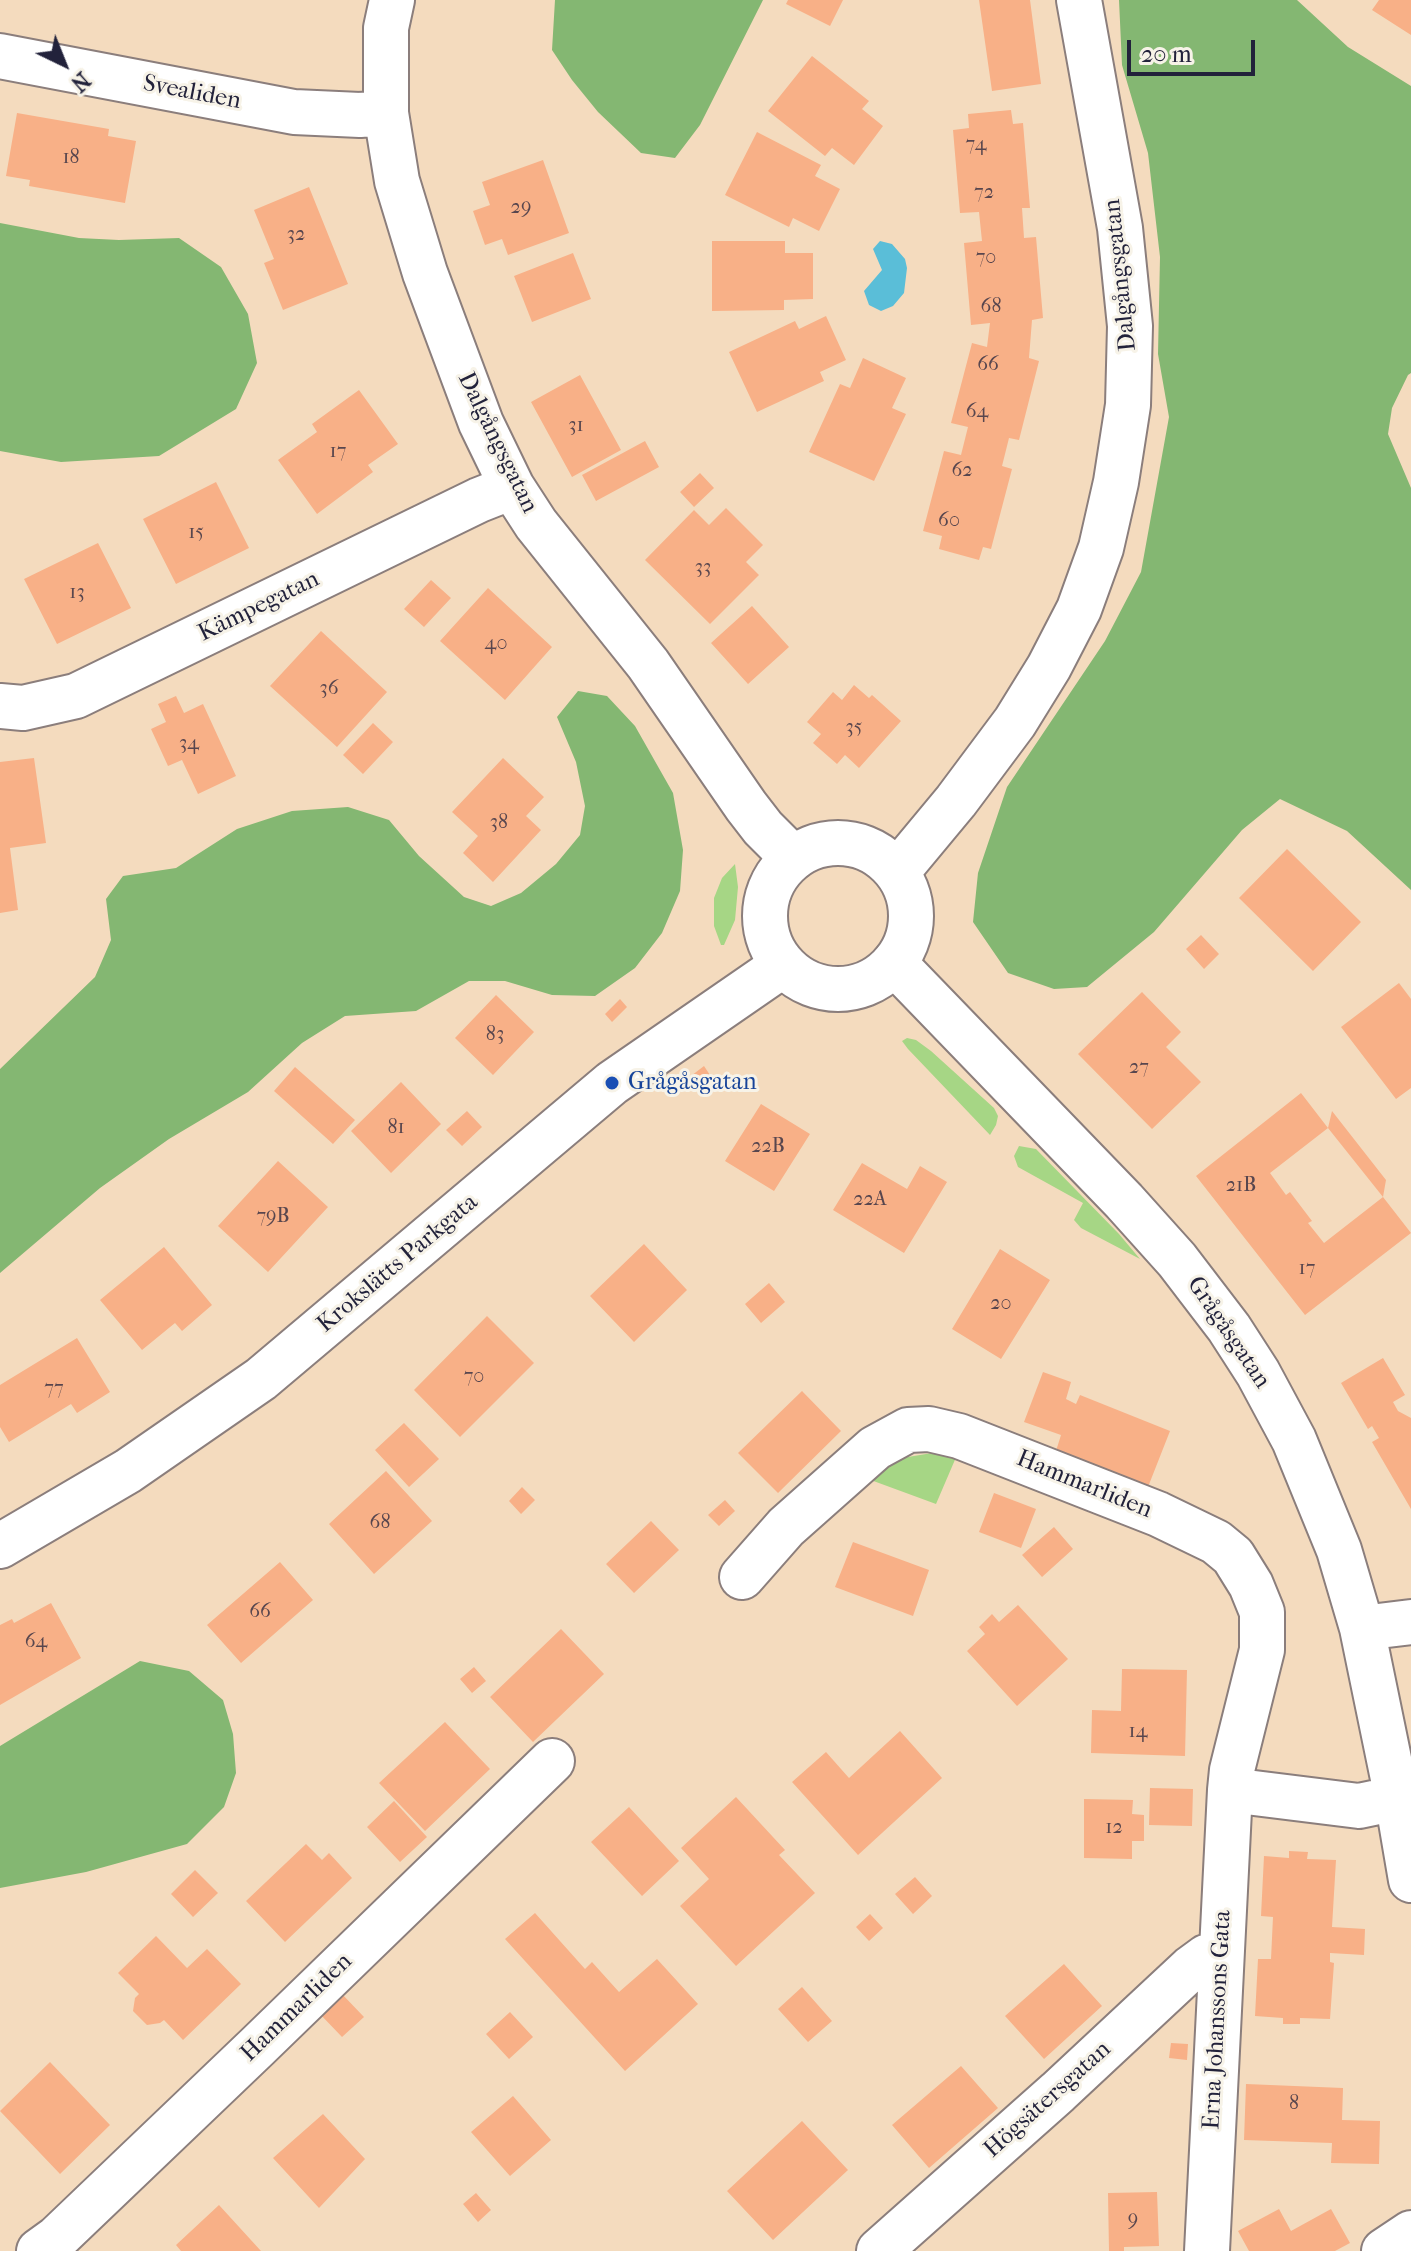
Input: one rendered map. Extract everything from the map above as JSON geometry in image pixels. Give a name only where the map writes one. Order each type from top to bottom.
[{"type":"street","name":"Dalgångsgatan","points":[[392,0],[386,28],[386,113],[397,181],[425,273],[481,423],[512,487],[536,524],[657,677],[746,806],[793,858]]},
{"type":"street","name":"Dalgångsgatan","points":[[897,872],[956,801],[1015,722],[1049,667],[1083,597],[1101,548],[1116,482],[1128,405],[1130,326],[1120,228],[1079,0]]},
{"type":"street","name":"Svealiden","points":[[0,56],[294,112],[386,113]]},
{"type":"street","name":"Kämpegatan","points":[[0,706],[23,708],[76,696],[479,500],[512,487]]},
{"type":"street","points":[[836,842],[859,846],[880,856],[897,872],[907,890],[911,928],[905,946],[894,963],[878,978],[859,986],[839,989],[818,987],[799,978],[783,965],[772,948],[766,929],[765,909],[779,872],[793,858],[813,847],[836,842]]},
{"type":"street","name":"Grågåsgatan","points":[[894,963],[1177,1260],[1229,1328],[1258,1373],[1294,1440],[1339,1550],[1362,1628],[1411,1880]]},
{"type":"street","name":"Krokslätts Parkgata","points":[[0,1546],[128,1471],[261,1379],[612,1083],[783,965]]},
{"type":"street","name":"Hammarliden","points":[[742,1577],[786,1527],[875,1448],[908,1430],[929,1429],[959,1436],[1158,1514],[1216,1542],[1233,1556],[1251,1585],[1262,1612],[1262,1650],[1232,1770],[1230,1790]]},
{"type":"street","points":[[1362,1628],[1411,1622]]},
{"type":"street","name":"Hammarliden","points":[[53,2247],[552,1761]]},
{"type":"street","points":[[1230,1790],[1359,1806],[1397,1798]]},
{"type":"street","name":"Erna Johanssons Gata","points":[[1207,2251],[1230,1790]]},
{"type":"street","name":"Högsätersgatan","points":[[879,2251],[1191,1968],[1206,1957],[1221,1958]]},
{"type":"street","points":[[1384,2251],[1411,2233]]},
{"type":"green space","points":[[555,0],[763,0],[700,125],[675,158],[641,153],[598,112],[572,80],[552,50]]},
{"type":"green space","points":[[1119,0],[1297,0],[1348,47],[1411,86],[1411,373],[1392,408],[1388,434],[1411,488],[1411,890],[1347,831],[1280,799],[1242,830],[1154,932],[1087,987],[1054,989],[1008,973],[973,922],[978,873],[1007,787],[1105,641],[1141,572],[1169,417],[1158,354],[1160,257],[1148,153],[1122,65]]},
{"type":"green space","points":[[0,223],[79,238],[179,238],[221,267],[248,314],[257,363],[236,409],[159,456],[61,462],[0,451]]},
{"type":"green space","points":[[578,691],[607,696],[635,726],[673,793],[683,850],[680,891],[662,933],[635,968],[595,996],[552,995],[505,981],[469,981],[416,1011],[345,1016],[302,1043],[248,1092],[169,1139],[100,1188],[0,1273],[0,1069],[95,977],[111,940],[106,899],[123,876],[176,868],[237,829],[292,811],[348,807],[389,820],[419,856],[464,897],[491,906],[521,893],[556,864],[580,835],[585,806],[576,762],[557,717]]},
{"type":"green space","points":[[735,864],[738,887],[735,920],[724,945],[721,945],[714,926],[714,898],[722,878]]},
{"type":"green space","points":[[907,1038],[916,1040],[931,1051],[994,1108],[998,1116],[990,1135],[908,1049],[902,1041]]},
{"type":"green space","points":[[1019,1146],[1036,1149],[1140,1259],[1081,1228],[1074,1220],[1083,1203],[1018,1167],[1014,1156]]},
{"type":"green space","points":[[938,1452],[957,1455],[936,1504],[868,1479],[902,1458]]},
{"type":"green space","points":[[140,1661],[189,1671],[223,1700],[233,1734],[236,1773],[224,1807],[187,1844],[86,1872],[0,1888],[0,1746]]},
{"type":"water","points":[[880,241],[892,244],[905,259],[907,268],[904,293],[893,306],[881,311],[869,305],[864,291],[882,270],[873,249]]},
{"type":"building","points":[[788,0],[843,0],[830,26],[786,4]]},
{"type":"building","points":[[979,0],[1030,0],[1041,84],[992,91]]},
{"type":"building","points":[[1379,0],[1411,0],[1411,35],[1372,10]]},
{"type":"building","points":[[812,56],[869,101],[862,109],[883,126],[854,165],[832,148],[825,156],[768,111]]},
{"type":"building","points":[[1011,110],[1013,124],[1023,123],[1030,208],[1022,208],[1024,238],[1036,237],[1043,318],[1032,320],[1029,358],[1039,361],[1019,440],[1009,438],[1002,466],[1012,469],[991,549],[983,547],[979,560],[939,549],[942,536],[923,531],[944,451],[961,455],[968,427],[951,423],[972,343],[987,347],[990,323],[971,325],[964,243],[982,241],[979,212],[960,213],[953,130],[969,128],[968,114]]},
{"type":"building","points":[[17,113],[109,129],[108,136],[136,141],[125,203],[29,186],[30,180],[6,176]]},
{"type":"building","points":[[757,132],[821,165],[815,176],[840,189],[819,231],[793,218],[789,227],[725,195]]},
{"type":"building","points":[[543,160],[569,233],[508,255],[502,239],[485,245],[473,211],[490,205],[482,182]]},
{"type":"building","points":[[309,187],[348,284],[283,310],[264,263],[274,259],[254,210]]},
{"type":"building","points":[[712,241],[785,241],[785,253],[813,253],[813,299],[784,300],[784,310],[712,311]]},
{"type":"building","points":[[573,253],[591,299],[532,322],[514,276]]},
{"type":"building","points":[[826,316],[846,360],[820,372],[824,381],[757,412],[729,352],[795,321],[799,329]]},
{"type":"building","points":[[863,358],[906,378],[892,408],[906,414],[874,481],[809,452],[840,384],[850,388]]},
{"type":"building","points":[[580,375],[621,450],[572,477],[531,402]]},
{"type":"building","points":[[359,390],[398,444],[368,465],[373,472],[317,514],[278,460],[317,432],[312,424]]},
{"type":"building","points":[[645,441],[659,467],[596,501],[582,475]]},
{"type":"building","points":[[700,473],[714,488],[694,507],[680,492]]},
{"type":"building","points":[[216,482],[249,548],[176,584],[143,519]]},
{"type":"building","points":[[726,508],[763,545],[746,562],[759,575],[710,624],[645,560],[694,510],[709,525]]},
{"type":"building","points":[[98,543],[131,608],[57,644],[24,579]]},
{"type":"building","points":[[431,580],[451,598],[424,627],[404,609]]},
{"type":"building","points":[[488,588],[552,647],[505,700],[440,641]]},
{"type":"building","points":[[752,606],[789,647],[748,684],[711,643]]},
{"type":"building","points":[[321,631],[387,692],[337,747],[270,686]]},
{"type":"building","points":[[854,685],[869,698],[872,695],[901,721],[859,768],[845,755],[837,764],[813,743],[821,734],[807,722],[833,692],[842,700]]},
{"type":"building","points":[[176,696],[184,713],[203,704],[236,776],[198,794],[182,760],[168,766],[151,729],[166,722],[158,704]]},
{"type":"building","points":[[373,723],[393,742],[363,774],[343,755]]},
{"type":"building","points":[[34,758],[46,843],[10,848],[18,910],[0,913],[0,762]]},
{"type":"building","points":[[503,758],[544,797],[526,816],[541,830],[493,882],[463,853],[478,836],[452,812]]},
{"type":"building","points":[[1287,849],[1361,922],[1313,971],[1239,898]]},
{"type":"building","points":[[1201,935],[1219,954],[1204,969],[1186,949]]},
{"type":"building","points":[[1399,983],[1411,999],[1411,1088],[1396,1099],[1341,1027]]},
{"type":"building","points":[[1142,992],[1181,1032],[1166,1047],[1201,1082],[1152,1129],[1078,1054]]},
{"type":"building","points":[[496,995],[534,1032],[493,1075],[455,1038]]},
{"type":"building","points":[[620,999],[627,1007],[612,1022],[605,1014]]},
{"type":"building","points":[[704,1066],[710,1075],[694,1088],[687,1079]]},
{"type":"building","points":[[295,1067],[355,1120],[333,1144],[274,1091]]},
{"type":"building","points":[[401,1082],[441,1124],[391,1173],[351,1131]]},
{"type":"building","points":[[1301,1093],[1328,1128],[1270,1173],[1286,1195],[1290,1192],[1312,1221],[1308,1223],[1324,1243],[1383,1197],[1411,1233],[1305,1315],[1196,1176]]},
{"type":"building","points":[[761,1104],[810,1134],[774,1191],[725,1161]]},
{"type":"building","points":[[467,1111],[482,1127],[462,1146],[446,1130]]},
{"type":"building","points":[[1332,1111],[1386,1180],[1383,1197],[1328,1128]]},
{"type":"building","points":[[278,1161],[328,1207],[268,1272],[218,1226]]},
{"type":"building","points":[[862,1163],[907,1189],[920,1166],[947,1182],[904,1253],[833,1210]]},
{"type":"building","points":[[644,1244],[687,1290],[634,1342],[590,1296]]},
{"type":"building","points":[[164,1247],[212,1305],[182,1331],[175,1323],[142,1350],[100,1300]]},
{"type":"building","points":[[1000,1249],[1050,1280],[1001,1359],[952,1329]]},
{"type":"building","points":[[769,1283],[785,1302],[761,1323],[745,1304]]},
{"type":"building","points":[[487,1316],[534,1363],[460,1437],[414,1390]]},
{"type":"building","points":[[77,1338],[110,1392],[77,1413],[71,1404],[9,1442],[0,1427],[0,1385]]},
{"type":"building","points":[[1383,1358],[1405,1395],[1393,1402],[1398,1411],[1411,1418],[1411,1509],[1372,1442],[1379,1438],[1372,1426],[1368,1429],[1341,1383]]},
{"type":"building","points":[[1043,1372],[1071,1382],[1066,1399],[1076,1404],[1080,1395],[1170,1431],[1148,1487],[1056,1451],[1061,1435],[1024,1422]]},
{"type":"building","points":[[802,1391],[841,1431],[778,1493],[738,1453]]},
{"type":"building","points":[[404,1423],[439,1459],[409,1487],[375,1450]]},
{"type":"building","points":[[386,1471],[432,1521],[374,1574],[329,1524]]},
{"type":"building","points":[[522,1487],[535,1500],[521,1514],[509,1501]]},
{"type":"building","points":[[994,1493],[1036,1509],[1021,1548],[979,1532]]},
{"type":"building","points":[[725,1500],[735,1511],[719,1526],[708,1515]]},
{"type":"building","points":[[651,1521],[679,1550],[634,1593],[606,1564]]},
{"type":"building","points":[[1054,1527],[1073,1549],[1042,1577],[1022,1555]]},
{"type":"building","points":[[853,1542],[929,1570],[913,1616],[835,1587]]},
{"type":"building","points":[[280,1562],[313,1600],[241,1663],[207,1625]]},
{"type":"building","points":[[51,1603],[81,1658],[0,1705],[0,1625],[12,1619],[14,1623]]},
{"type":"building","points":[[1018,1605],[1068,1659],[1017,1706],[967,1651],[985,1634],[979,1627],[992,1614],[999,1622]]},
{"type":"building","points":[[561,1629],[604,1674],[533,1742],[490,1697]]},
{"type":"building","points":[[474,1667],[486,1681],[472,1693],[460,1679]]},
{"type":"building","points":[[1122,1669],[1187,1670],[1185,1756],[1091,1753],[1092,1710],[1121,1711]]},
{"type":"building","points":[[445,1722],[490,1769],[425,1831],[379,1783]]},
{"type":"building","points":[[900,1731],[942,1778],[858,1855],[792,1782],[826,1752],[849,1778]]},
{"type":"building","points":[[1150,1788],[1193,1789],[1192,1826],[1149,1825]]},
{"type":"building","points":[[736,1797],[785,1850],[779,1855],[815,1893],[736,1966],[680,1906],[709,1879],[681,1848]]},
{"type":"building","points":[[1084,1799],[1133,1800],[1132,1814],[1144,1815],[1144,1841],[1132,1841],[1132,1859],[1084,1858]]},
{"type":"building","points":[[394,1801],[427,1837],[400,1862],[367,1827]]},
{"type":"building","points":[[629,1807],[679,1861],[642,1896],[591,1842]]},
{"type":"building","points":[[306,1844],[322,1860],[329,1853],[352,1878],[285,1942],[246,1901]]},
{"type":"building","points":[[1289,1851],[1308,1852],[1307,1859],[1336,1860],[1332,1927],[1365,1929],[1364,1955],[1330,1953],[1330,1962],[1334,1963],[1330,2019],[1300,2018],[1300,2024],[1283,2024],[1283,2018],[1255,2016],[1258,1959],[1271,1959],[1273,1917],[1261,1916],[1264,1856],[1289,1858]]},
{"type":"building","points":[[195,1870],[218,1893],[193,1917],[171,1894]]},
{"type":"building","points":[[915,1877],[932,1896],[913,1914],[895,1894]]},
{"type":"building","points":[[535,1913],[585,1969],[592,1962],[619,1992],[657,1959],[698,2004],[625,2071],[505,1939]]},
{"type":"building","points":[[870,1914],[883,1928],[869,1941],[856,1927]]},
{"type":"building","points":[[156,1936],[187,1968],[207,1949],[241,1984],[183,2040],[164,2020],[147,2025],[133,2011],[135,1998],[139,1994],[118,1973]]},
{"type":"building","points":[[1064,1964],[1102,2006],[1044,2059],[1005,2016]]},
{"type":"building","points":[[802,1987],[832,2021],[808,2042],[778,2009]]},
{"type":"building","points":[[341,1993],[364,2017],[342,2037],[319,2013]]},
{"type":"building","points":[[510,2012],[533,2037],[509,2059],[486,2034]]},
{"type":"building","points":[[1171,2043],[1188,2044],[1187,2060],[1169,2058]]},
{"type":"building","points":[[50,2062],[110,2125],[60,2174],[0,2111]]},
{"type":"building","points":[[961,2066],[998,2108],[929,2168],[892,2125]]},
{"type":"building","points":[[1246,2084],[1343,2088],[1342,2120],[1380,2121],[1379,2164],[1331,2163],[1332,2143],[1244,2140]]},
{"type":"building","points":[[513,2096],[551,2140],[510,2176],[471,2132]]},
{"type":"building","points":[[323,2114],[365,2159],[319,2208],[273,2158]]},
{"type":"building","points":[[802,2121],[848,2170],[773,2240],[727,2191]]},
{"type":"building","points":[[1157,2192],[1159,2246],[1124,2247],[1124,2251],[1109,2251],[1108,2193]]},
{"type":"building","points":[[476,2193],[491,2210],[478,2222],[463,2204]]},
{"type":"building","points":[[219,2205],[261,2251],[181,2251],[176,2245]]},
{"type":"building","points":[[1279,2209],[1291,2231],[1331,2209],[1350,2243],[1335,2251],[1249,2251],[1238,2231]]},
{"type":"place","name":"Grågåsgatan","points":[[612,1083]]}]
